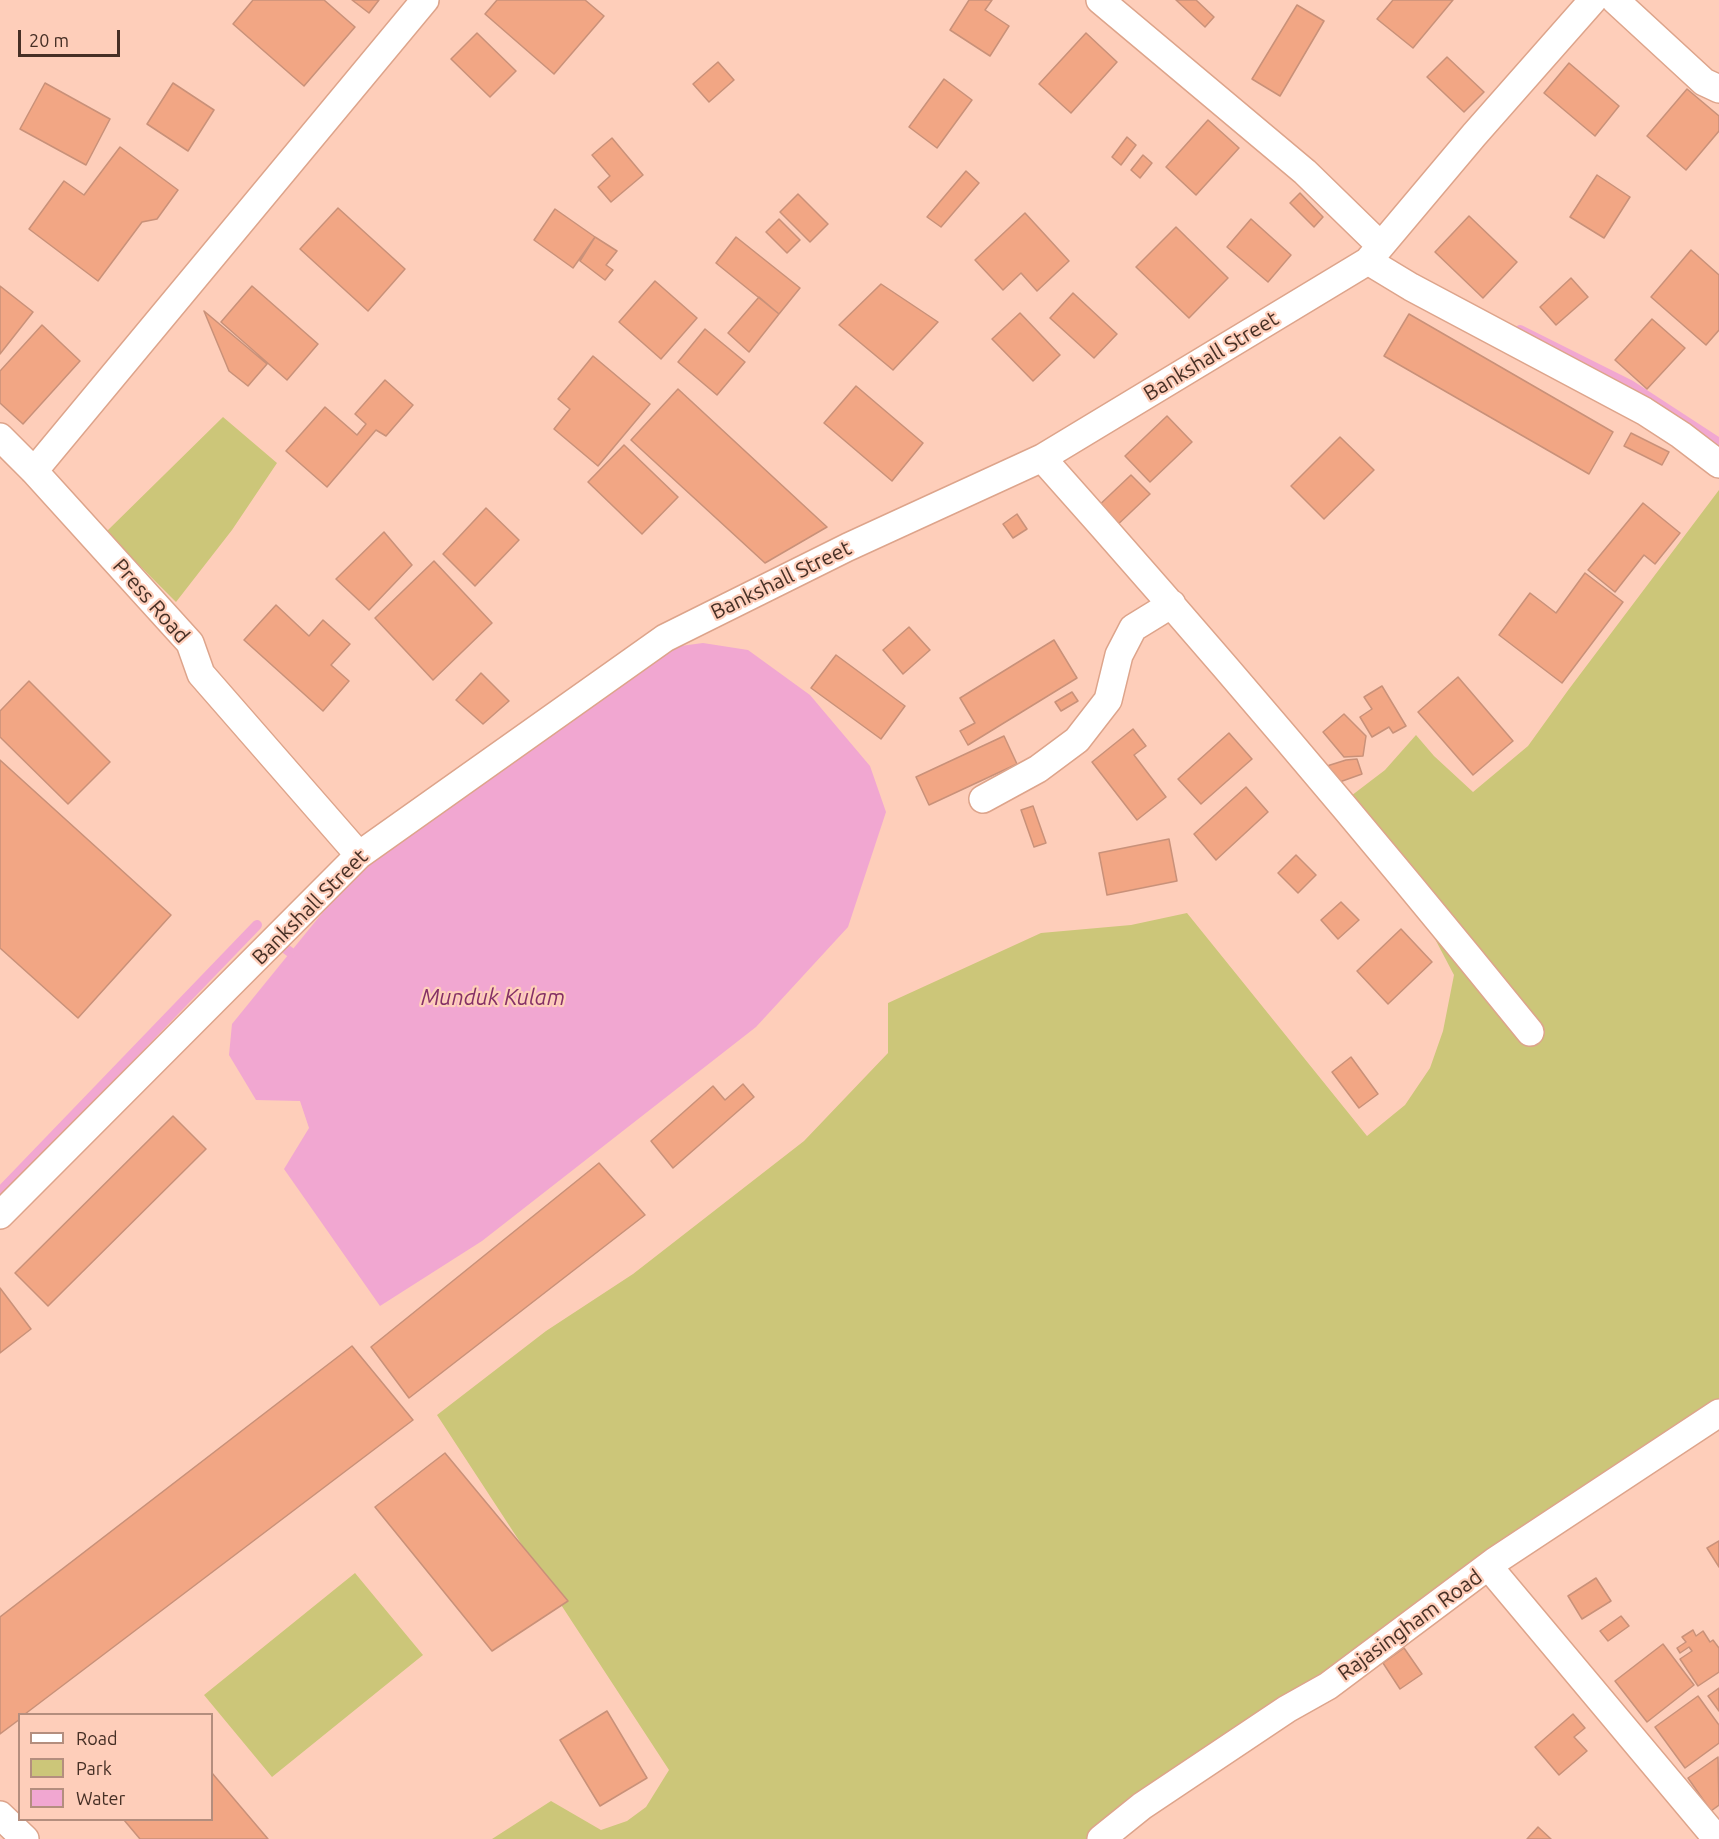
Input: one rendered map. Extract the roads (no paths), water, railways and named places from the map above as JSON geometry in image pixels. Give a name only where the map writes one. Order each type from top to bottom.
[{"type":"street","points":[[34,471],[425,0]]},
{"type":"street","points":[[1100,0],[1305,172],[1374,253],[1422,292],[1644,411],[1719,464]]},
{"type":"street","name":"Bankshall Street","points":[[0,1215],[359,855],[664,638],[848,547],[1042,458],[1374,253],[1593,0]]},
{"type":"street","points":[[1615,0],[1704,82],[1719,89]]},
{"type":"street","name":"Press Road","points":[[0,437],[34,471],[190,643],[201,674],[359,855]]},
{"type":"street","points":[[1042,458],[1172,604],[1434,914],[1530,1032]]},
{"type":"street","points":[[983,799],[1038,769],[1077,740],[1108,700],[1119,655],[1133,628],[1172,604]]},
{"type":"street","name":"Rajasingham Road","points":[[1101,1839],[1142,1806],[1287,1709],[1328,1686],[1495,1561],[1719,1413]]},
{"type":"street","points":[[1489,1567],[1717,1839]]},
{"type":"street","points":[[0,1815],[25,1839]]},
{"type":"water","name":"Munduk Kulam","points":[[703,643],[748,650],[810,695],[870,766],[886,812],[848,927],[756,1027],[482,1241],[380,1306],[284,1169],[309,1128],[300,1101],[256,1100],[229,1055],[232,1024],[362,864],[673,647]]},
{"type":"waterway","points":[[1520,330],[1630,385],[1719,443]]},
{"type":"waterway","points":[[0,1192],[257,925]]},
{"type":"waterway","points":[[286,949],[290,952]]}]
